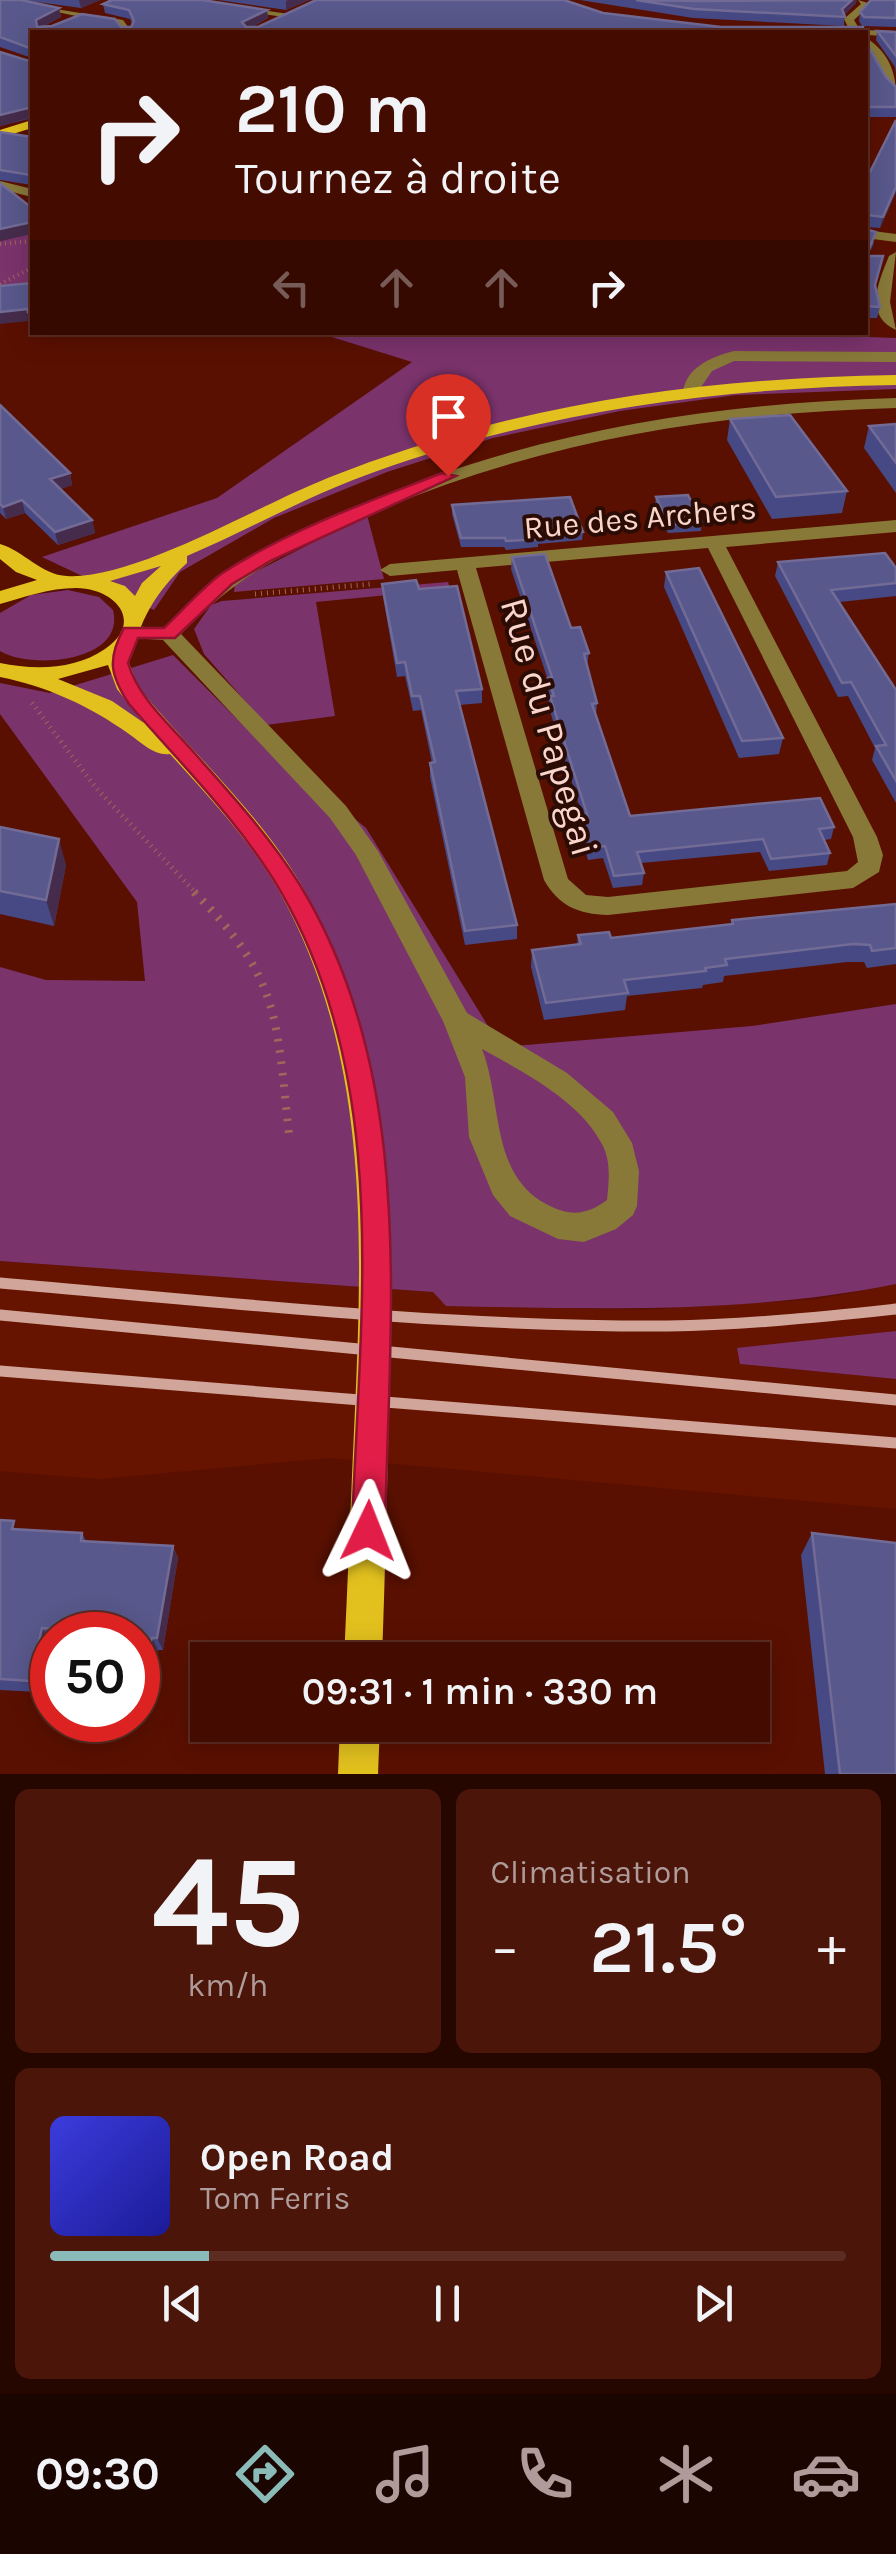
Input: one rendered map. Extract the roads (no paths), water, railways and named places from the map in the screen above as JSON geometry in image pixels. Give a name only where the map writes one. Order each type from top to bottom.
[{"type":"main road","points":[[267,26],[307,8]]},
{"type":"main road","points":[[2,134],[30,125]]},
{"type":"main road","points":[[0,598],[28,586],[136,569],[344,478],[462,437],[578,409],[689,392],[791,383],[896,380]]},
{"type":"main road","points":[[218,534],[159,575],[143,596],[118,663],[128,689],[273,860],[304,914],[348,1023],[367,1100],[376,1218],[377,1296],[364,1642]]},
{"type":"main road","points":[[0,550],[23,568],[118,593],[131,608],[129,632],[109,655],[81,668],[24,675]]},
{"type":"main road","points":[[0,670],[71,690],[104,706],[202,776]]},
{"type":"main road","points":[[358,1774],[359,1742]]},
{"type":"street","points":[[0,0],[123,23],[126,30]]},
{"type":"street","points":[[168,0],[291,15]]},
{"type":"street","points":[[855,30],[849,19],[866,4],[864,0]]},
{"type":"street","points":[[55,25],[105,5]]},
{"type":"street","points":[[868,33],[896,34]]},
{"type":"street","points":[[868,43],[883,60],[896,91]]},
{"type":"street","points":[[2,134],[30,140]]},
{"type":"street","points":[[0,185],[30,192]]},
{"type":"street","points":[[868,234],[896,238]]},
{"type":"street","points":[[896,256],[882,301],[887,318],[896,325]]},
{"type":"street","points":[[689,392],[701,369],[715,360],[734,356],[896,357]]},
{"type":"street","points":[[169,634],[225,580],[280,549],[377,503],[502,458],[589,434],[654,423],[820,406],[896,403]]},
{"type":"street","name":"Rue des Archers","points":[[390,570],[896,526]]},
{"type":"street","name":"Rue du Papegai","points":[[465,563],[556,880],[569,898],[589,906],[608,906],[853,879],[870,866],[865,837],[714,542]]},
{"type":"street","points":[[129,632],[169,634],[356,836],[457,1022],[479,1077],[484,1137],[504,1186],[521,1207],[558,1226],[584,1228],[605,1220],[622,1206],[624,1164],[607,1125],[577,1095],[457,1022]]},
{"type":"railway","points":[[0,1283],[334,1312],[584,1325],[725,1324],[896,1309]]},
{"type":"railway","points":[[0,1315],[896,1400]]},
{"type":"railway","points":[[0,1371],[896,1443]]}]
